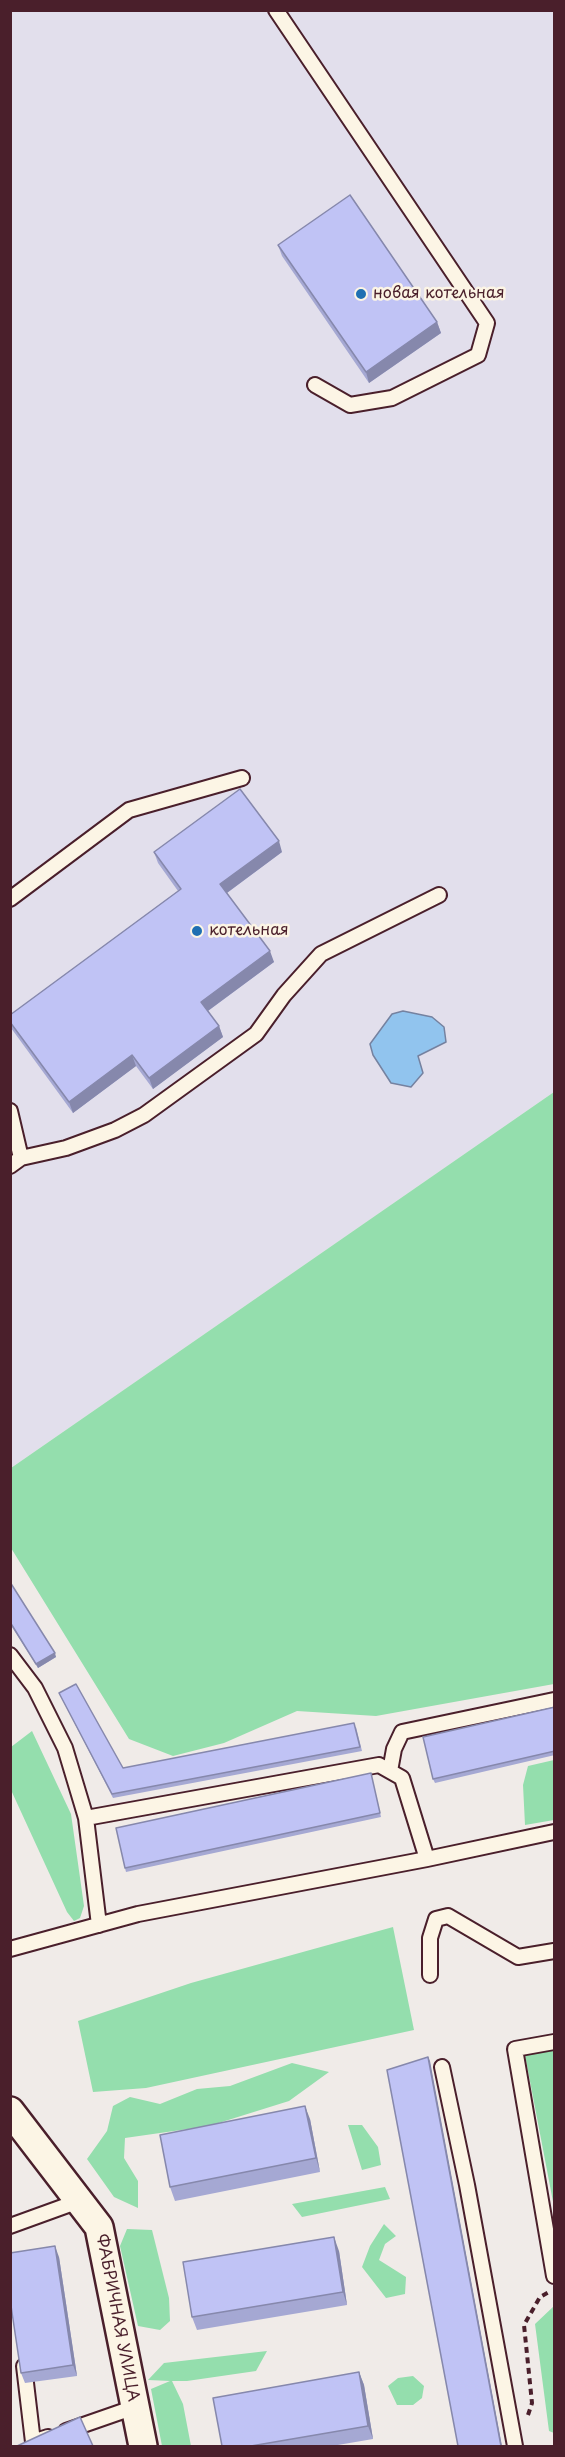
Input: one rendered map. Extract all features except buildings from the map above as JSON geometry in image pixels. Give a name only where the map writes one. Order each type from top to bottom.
[{"type":"street","name":"ФАБРИЧНАЯ УЛИЦА","points":[[10,2111],[99,2227],[143,2446]]},
{"type":"lane","points":[[276,10],[487,323],[478,355],[392,398],[350,405],[315,386]]},
{"type":"lane","points":[[10,899],[129,810],[242,778]]},
{"type":"lane","points":[[10,1111],[16,1162],[66,1148],[115,1130],[144,1116],[256,1034],[284,995],[321,954],[439,895]]},
{"type":"lane","points":[[10,1655],[35,1688],[65,1748],[86,1818],[99,1925]]},
{"type":"lane","points":[[390,1771],[394,1749],[402,1732],[555,1700]]},
{"type":"lane","points":[[86,1818],[379,1765],[402,1778],[427,1859]]},
{"type":"lane","points":[[10,1949],[138,1914],[555,1832]]},
{"type":"lane","points":[[430,1975],[430,1938],[436,1919],[448,1916],[518,1957],[555,1951]]},
{"type":"lane","points":[[555,2042],[514,2049],[555,2276]]},
{"type":"lane","points":[[442,2067],[467,2185],[515,2446]]},
{"type":"lane","points":[[10,2226],[79,2200]]},
{"type":"lane","points":[[22,2352],[33,2442],[135,2407]]},
{"type":"path","points":[[525,2425],[531,2403],[524,2325],[540,2297],[555,2288]]},
{"type":"shaded area","points":[[11,11],[554,11],[554,1092],[11,1468]]},
{"type":"green space","points":[[554,1092],[554,1684],[376,1716],[297,1711],[224,1743],[173,1756],[129,1739],[11,1548],[11,1468]]},
{"type":"green space","points":[[32,1731],[71,1814],[84,1906],[80,1918],[74,1921],[67,1912],[11,1790],[11,1747]]},
{"type":"green space","points":[[554,1760],[554,1820],[525,1825],[523,1785],[528,1766]]},
{"type":"green space","points":[[393,1927],[414,2030],[146,2088],[93,2092],[78,2021],[191,1983]]},
{"type":"green space","points":[[554,2049],[554,2207],[525,2055]]},
{"type":"green space","points":[[292,2063],[329,2072],[289,2101],[209,2126],[125,2138],[124,2158],[138,2181],[138,2208],[114,2197],[87,2159],[107,2131],[113,2106],[130,2097],[160,2104],[197,2089],[230,2086]]},
{"type":"green space","points":[[348,2125],[362,2125],[378,2147],[381,2165],[362,2170]]},
{"type":"green space","points":[[385,2187],[390,2199],[302,2217],[292,2204]]},
{"type":"green space","points":[[384,2224],[396,2236],[385,2244],[379,2260],[406,2277],[405,2294],[386,2298],[362,2267],[370,2246]]},
{"type":"green space","points":[[127,2229],[152,2230],[169,2298],[170,2321],[160,2330],[138,2326],[120,2246]]},
{"type":"green space","points":[[554,2306],[554,2433],[549,2431],[535,2324]]},
{"type":"green space","points":[[267,2351],[256,2371],[172,2381],[183,2404],[191,2446],[162,2446],[151,2389],[170,2381],[148,2380],[164,2363]]},
{"type":"green space","points":[[413,2376],[424,2386],[422,2398],[413,2405],[397,2405],[388,2386],[398,2378]]},
{"type":"water","points":[[403,1011],[432,1017],[444,1027],[446,1042],[418,1056],[423,1073],[411,1087],[391,1083],[373,1055],[370,1044],[392,1014]]},
{"type":"place","name":"новая котельная","points":[[361,294]]},
{"type":"place","name":"котельная","points":[[197,931]]}]
